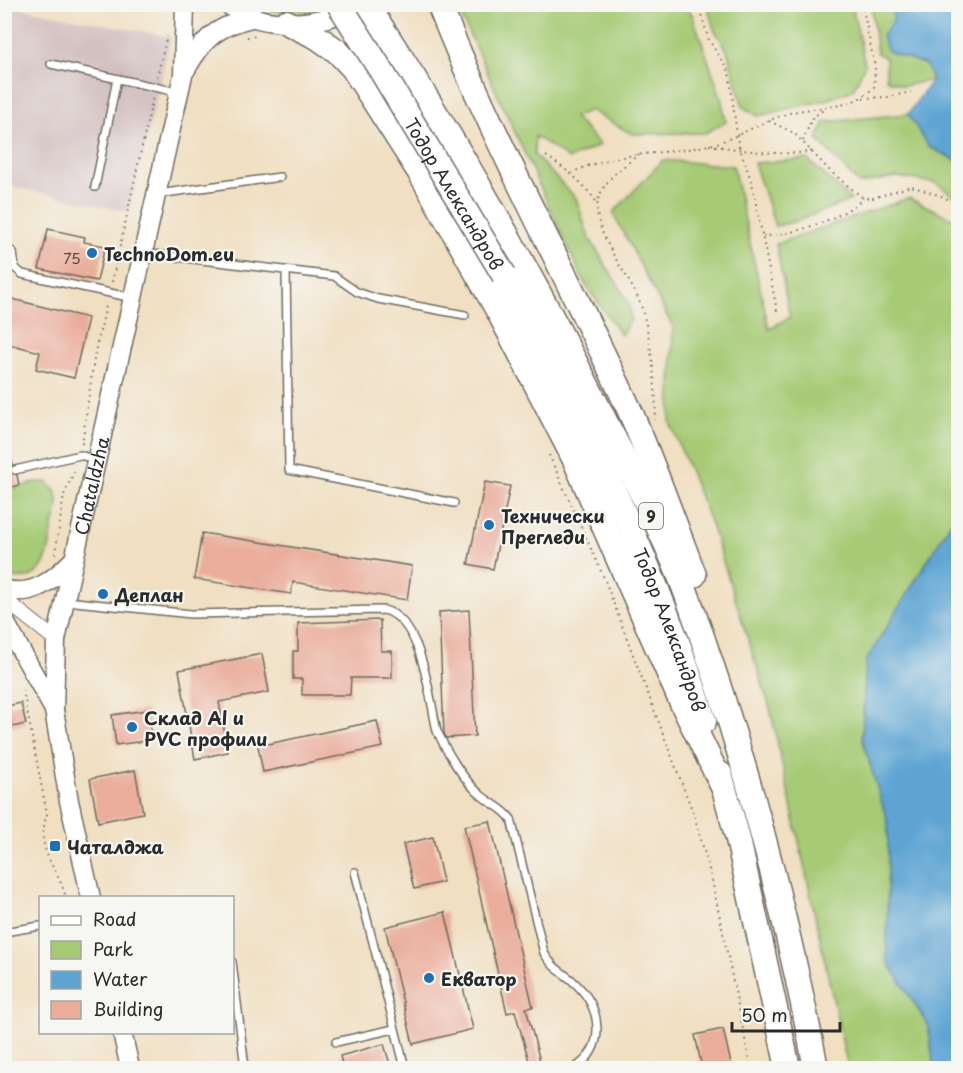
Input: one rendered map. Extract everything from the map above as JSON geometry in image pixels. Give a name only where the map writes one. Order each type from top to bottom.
[{"type":"highway","name":"Тодор Александров","points":[[339,4],[504,275],[594,450],[660,595],[690,677],[724,789],[788,1068]]},
{"type":"highway","name":"Тодор Александров","points":[[366,4],[405,64],[525,263],[610,429],[686,592],[749,780],[774,874],[816,1068]]},
{"type":"highway","points":[[439,4],[458,53],[650,458],[694,576],[749,780]]},
{"type":"highway","points":[[286,22],[324,42],[354,68],[424,179],[500,314],[574,458],[676,690],[724,789]]},
{"type":"main road","name":"Chataldzha","points":[[91,896],[69,801],[54,710],[56,640],[181,84],[185,4]]},
{"type":"main road","points":[[227,4],[255,17],[286,22],[316,22],[340,14],[358,4]]},
{"type":"main road","name":"Chataldzha","points":[[181,84],[202,42],[212,34],[255,17]]},
{"type":"main road","points":[[4,589],[14,591],[36,589],[51,581],[73,561]]},
{"type":"main road","points":[[4,620],[54,710]]},
{"type":"main road","points":[[122,1034],[130,1068]]},
{"type":"street","points":[[4,599],[56,640]]},
{"type":"lane","points":[[51,64],[117,79],[181,84]]},
{"type":"lane","points":[[95,187],[117,79]]},
{"type":"lane","points":[[156,195],[280,177]]},
{"type":"lane","points":[[4,248],[13,252],[15,268],[22,274],[133,298]]},
{"type":"lane","points":[[143,253],[334,276],[357,292],[378,299],[465,315]]},
{"type":"lane","points":[[286,270],[289,470],[454,503]]},
{"type":"lane","points":[[15,470],[80,455],[96,460]]},
{"type":"lane","points":[[64,601],[191,614],[384,610],[393,612],[403,621],[417,645],[437,731],[442,743],[481,796],[502,807],[512,819],[544,953],[552,966],[576,983],[588,999],[597,1018],[597,1038],[590,1056],[575,1068]]},
{"type":"lane","points":[[354,872],[405,1068]]},
{"type":"lane","points":[[4,932],[39,926]]},
{"type":"lane","points":[[234,978],[245,1068]]},
{"type":"lane","points":[[336,1042],[394,1029]]},
{"type":"path","points":[[698,4],[709,39],[729,72],[737,136],[752,183],[777,311]]},
{"type":"path","points":[[862,4],[875,67],[874,87],[863,98]]},
{"type":"path","points":[[243,38],[260,36]]},
{"type":"path","points":[[571,173],[592,162],[641,152],[708,145],[737,136],[767,121],[798,111],[824,109],[863,98],[889,97],[911,92]]},
{"type":"path","points":[[803,141],[812,118],[824,109]]},
{"type":"path","points":[[767,121],[794,133],[814,151],[830,171],[863,198],[873,198],[911,186],[944,197],[958,206]]},
{"type":"path","points":[[708,145],[794,154],[814,151]]},
{"type":"path","points":[[597,203],[607,180],[641,152]]},
{"type":"path","points":[[546,156],[571,173],[586,187],[597,203],[608,246],[641,305],[650,354],[656,417],[654,426]]},
{"type":"path","points":[[763,236],[774,236],[831,219],[853,209],[863,198]]},
{"type":"path","points":[[548,452],[604,578],[695,818],[712,880],[751,1068]]},
{"type":"shaded area","points":[[5,5],[171,37],[129,212],[5,185]]},
{"type":"green space","points":[[251,5],[329,5],[310,11],[280,12]]},
{"type":"green space","points":[[456,5],[685,5],[692,14],[721,97],[726,122],[705,133],[632,134],[590,110],[574,117],[600,145],[569,159],[535,136],[534,155],[576,198],[588,236],[629,303],[631,320],[621,335],[585,284]]},
{"type":"green space","points":[[707,5],[852,5],[865,65],[853,90],[826,100],[758,116],[743,107],[727,50],[714,29]]},
{"type":"green space","points":[[871,5],[890,5],[894,19],[887,51],[926,65],[932,80],[903,86],[886,79],[886,58],[877,53]]},
{"type":"green space","points":[[908,114],[929,147],[958,161],[958,199],[936,183],[896,177],[859,184],[817,139],[825,122]]},
{"type":"green space","points":[[807,159],[851,200],[797,221],[775,226],[754,163]]},
{"type":"green space","points":[[663,160],[733,166],[769,329],[790,317],[776,244],[909,198],[958,221],[958,511],[866,661],[862,738],[888,823],[887,960],[928,1025],[934,1068],[848,1068],[770,708],[711,524],[670,422],[673,327],[613,213]]},
{"type":"green space","points":[[37,482],[47,482],[58,498],[46,558],[36,573],[28,577],[5,576],[5,491]]},
{"type":"water","points":[[890,5],[958,5],[958,161],[929,147],[908,114],[932,80],[926,65],[887,51],[882,36],[894,19]]},
{"type":"water","points":[[958,511],[958,1068],[934,1068],[928,1025],[887,960],[888,823],[862,738],[866,661]]},
{"type":"building","points":[[48,229],[85,237],[84,242],[105,246],[97,281],[39,269]]},
{"type":"building","points":[[4,297],[88,318],[74,378],[36,369],[40,352],[4,343]]},
{"type":"building","points":[[4,445],[8,445],[13,465],[10,472],[17,475],[19,485],[4,489]]},
{"type":"building","name":"Технически Прегледи","points":[[485,482],[510,486],[493,569],[468,564]]},
{"type":"building","points":[[202,533],[412,566],[407,600],[293,582],[291,594],[194,579]]},
{"type":"building","points":[[469,610],[475,736],[446,738],[439,612]]},
{"type":"building","points":[[380,620],[381,651],[392,651],[392,678],[351,678],[350,695],[302,695],[302,679],[293,679],[293,651],[298,651],[298,623]]},
{"type":"building","points":[[262,654],[269,692],[219,702],[228,752],[195,759],[179,670]]},
{"type":"building","points":[[21,703],[26,724],[12,727],[7,706]]},
{"type":"building","name":"Склад Al и PVC профили","points":[[147,710],[152,740],[116,745],[112,715]]},
{"type":"building","points":[[377,721],[383,747],[263,772],[258,746]]},
{"type":"building","points":[[135,770],[143,813],[98,822],[90,779]]},
{"type":"building","points":[[490,821],[533,1007],[526,1008],[541,1065],[531,1068],[515,1011],[507,1013],[464,826]]},
{"type":"building","points":[[433,837],[443,882],[414,889],[403,844]]},
{"type":"building","name":"Екватор","points":[[445,912],[473,1029],[413,1044],[385,927]]},
{"type":"building","points":[[723,1029],[732,1068],[702,1068],[695,1035]]},
{"type":"building","points":[[384,1044],[391,1068],[343,1068],[340,1056]]},
{"type":"place","name":"TechnoDom.eu","points":[[92,253]]},
{"type":"place","name":"Технически Прегледи","points":[[489,525]]},
{"type":"place","name":"Деплан","points":[[103,594]]},
{"type":"place","name":"Склад Al и PVC профили","points":[[132,727]]},
{"type":"place","name":"Чаталджа","points":[[55,846]]},
{"type":"place","name":"Екватор","points":[[429,978]]}]
